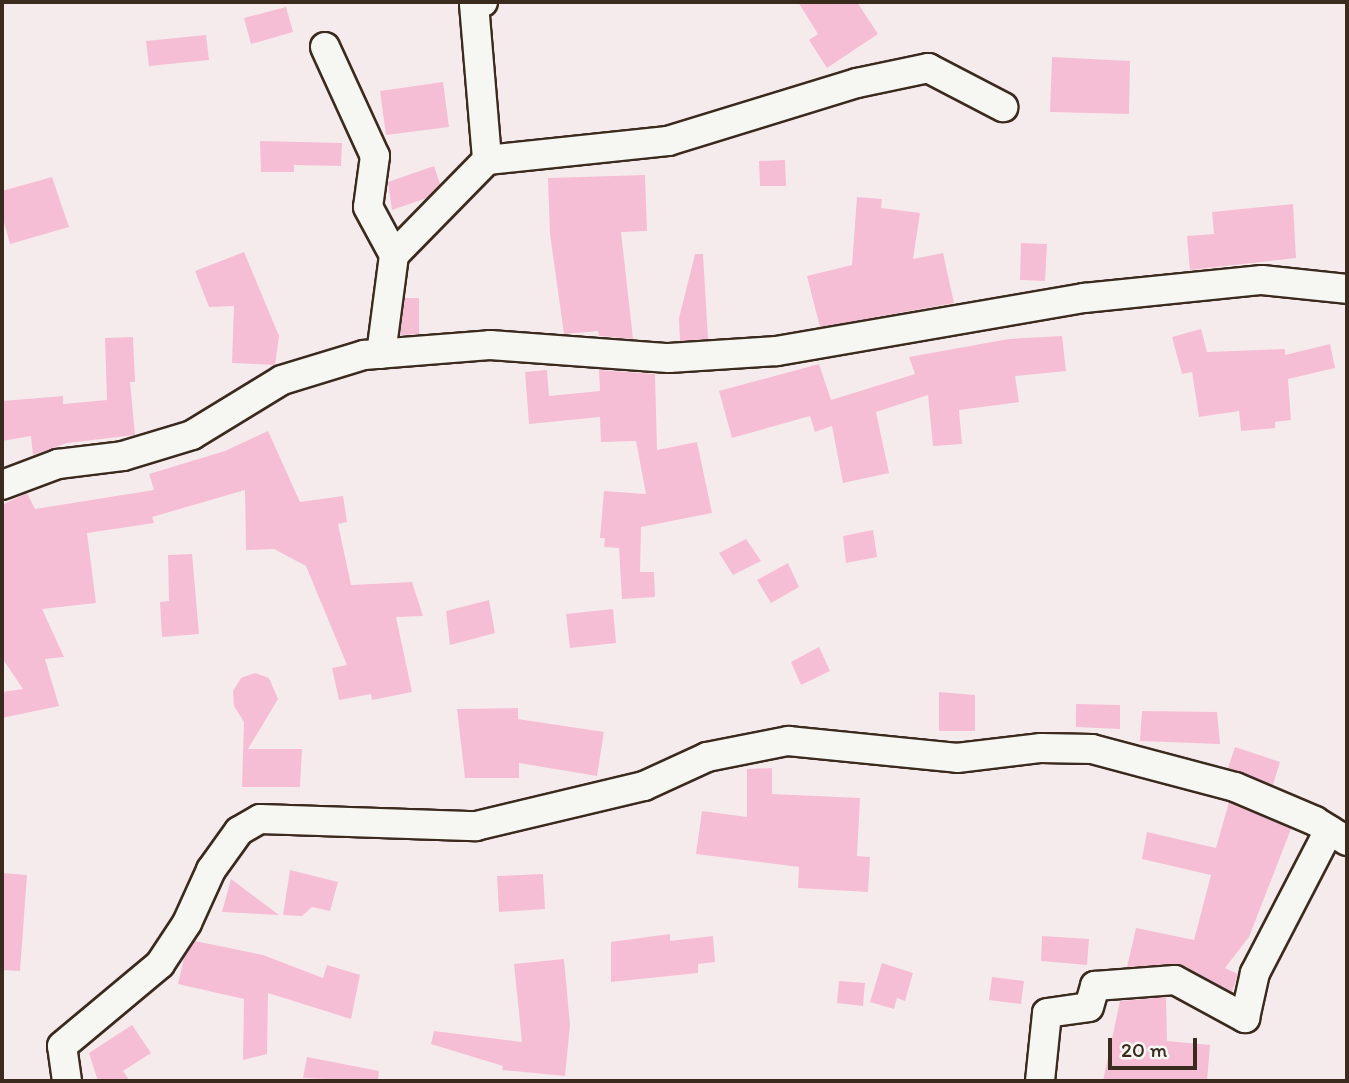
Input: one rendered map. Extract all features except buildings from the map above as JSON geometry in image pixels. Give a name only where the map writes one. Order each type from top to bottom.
[{"type":"street","points":[[483,2],[474,4],[487,160]]},
{"type":"street","points":[[325,47],[375,156],[368,207],[394,255],[382,354]]},
{"type":"street","points":[[394,255],[487,160],[668,141],[857,83],[928,68],[1003,107]]},
{"type":"street","points":[[2,485],[58,464],[124,456],[192,435],[282,380],[382,354],[490,345],[668,358],[764,352],[1084,298],[1262,280],[1347,289]]},
{"type":"street","points":[[66,1081],[62,1046],[160,964],[187,923],[217,861],[239,831],[260,819],[476,825],[645,786],[707,757],[788,741],[957,758],[1041,748],[1092,749],[1235,787],[1338,835],[1255,973],[1245,1018],[1175,980],[1096,986],[1089,1007],[1046,1013],[1040,1081]]}]
